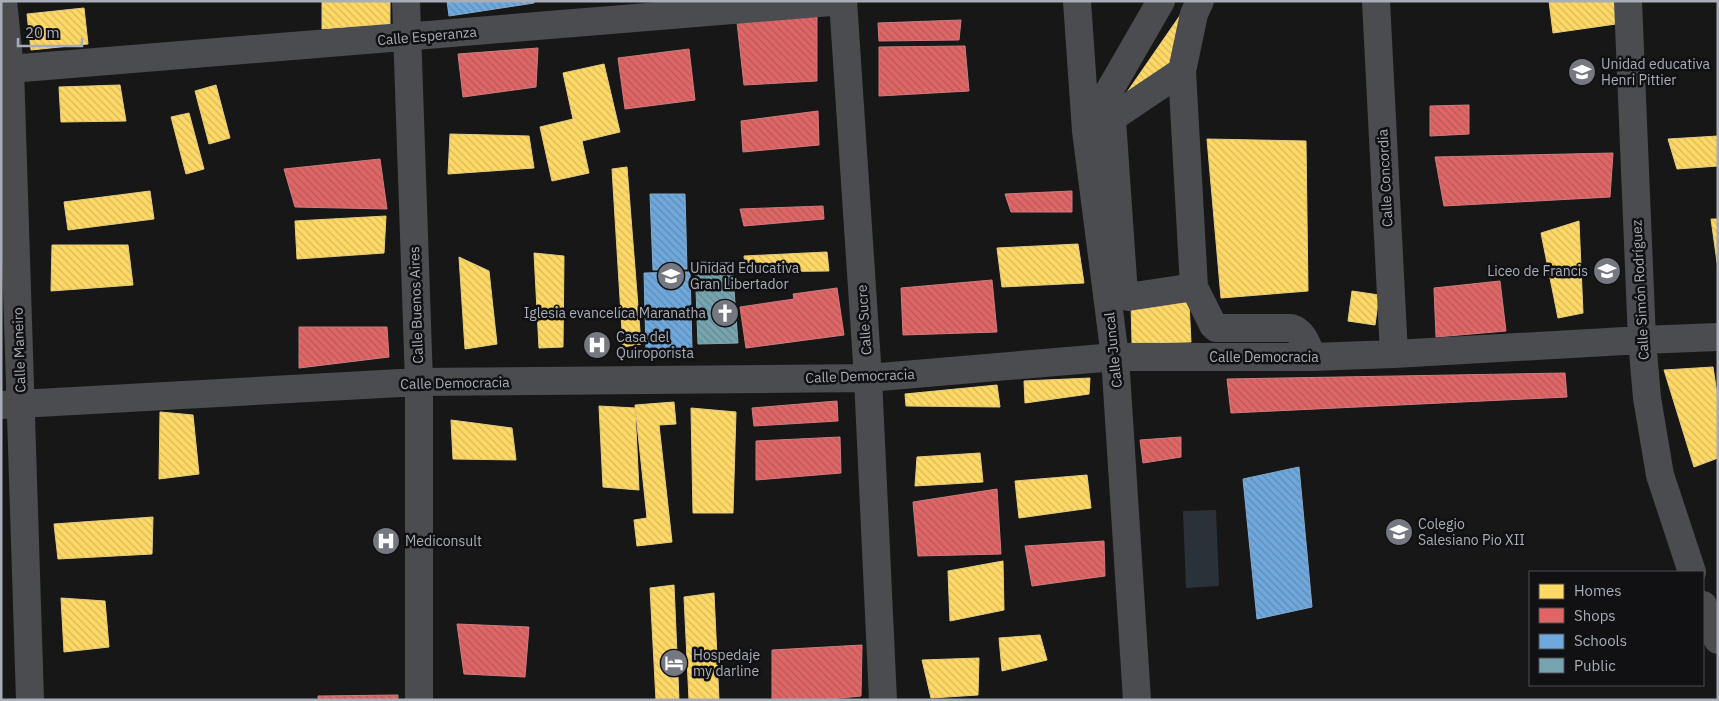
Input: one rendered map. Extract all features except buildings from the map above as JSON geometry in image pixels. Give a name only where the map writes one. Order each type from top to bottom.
[{"type":"street","name":"Calle Maneiro","points":[[3,1],[10,69],[11,405],[30,700]]},
{"type":"street","name":"Calle Buenos Aires","points":[[406,1],[419,382],[419,700]]},
{"type":"street","name":"Calle Esperanza","points":[[10,69],[843,1]]},
{"type":"street","name":"Calle Sucre","points":[[843,1],[868,378],[883,700]]},
{"type":"street","name":"Calle Juncal","points":[[1077,1],[1086,131],[1115,357],[1137,700]]},
{"type":"street","points":[[1086,131],[1161,1]]},
{"type":"street","points":[[1200,1],[1194,14],[1182,71],[1194,287],[1216,328],[1291,328],[1302,334],[1312,357]]},
{"type":"street","name":"Calle Concordia","points":[[1376,1],[1394,354]]},
{"type":"street","name":"Calle Simón Rodríguez","points":[[1628,1],[1642,340],[1647,398],[1660,475],[1692,571]]},
{"type":"street","points":[[1182,71],[1115,116],[1112,120],[1124,294],[1128,297],[1194,287]]},
{"type":"street","name":"Calle Democracia","points":[[11,405],[419,382],[868,378],[1115,357],[1312,357],[1718,337]]},
{"type":"street","points":[[1704,607],[1718,640]]},
{"type":"shaded area","points":[[1216,510],[1219,586],[1186,588],[1183,511]]},
{"type":"place","name":"Unidad educativa Henri Pittier","points":[[1582,72]]},
{"type":"place","name":"Liceo de Francis","points":[[1607,271]]},
{"type":"place","name":"Unidad Educativa Gran Libertador","points":[[671,276]]},
{"type":"place","name":"Iglesia evancelica Maranatha","points":[[725,313]]},
{"type":"place","name":"Casa del Quiroporista","points":[[597,345]]},
{"type":"place","name":"Colegio Salesiano Pio XII","points":[[1399,532]]},
{"type":"place","name":"Mediconsult","points":[[386,541]]},
{"type":"place","name":"Hospedaje my darline","points":[[674,663]]}]
